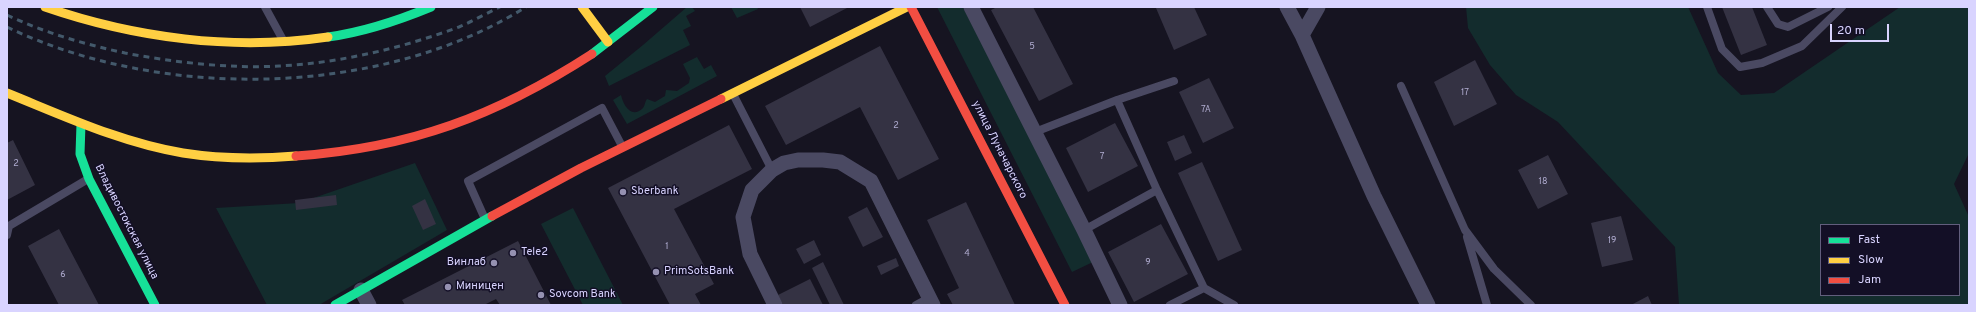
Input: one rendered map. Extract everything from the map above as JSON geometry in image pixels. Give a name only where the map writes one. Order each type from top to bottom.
[{"type":"main road","points":[[45,7],[90,22],[144,34],[213,41],[283,41],[338,37],[381,27],[412,11],[431,7]]},
{"type":"main road","points":[[582,7],[608,42]]},
{"type":"main road","points":[[7,93],[82,124],[121,138],[168,151],[212,157],[260,158],[318,155],[370,148],[429,133],[483,113],[554,75],[608,42],[653,7]]},
{"type":"main road","points":[[335,305],[486,219],[623,147],[907,7]]},
{"type":"main road","name":"улица Луначарского","points":[[911,7],[1065,305]]},
{"type":"main road","name":"Владивостокская улица","points":[[82,124],[80,154],[89,178],[155,305]]},
{"type":"street","points":[[971,7],[1035,132],[1120,305]]},
{"type":"street","points":[[1288,7],[1374,196],[1428,305]]},
{"type":"street","points":[[1302,35],[1318,7]]},
{"type":"street","points":[[775,305],[750,254],[743,217],[752,190],[772,170],[784,163],[798,160],[840,162],[871,182],[931,302]]},
{"type":"street","points":[[361,290],[368,305]]},
{"type":"lane","points":[[265,7],[283,41]]},
{"type":"lane","points":[[1707,7],[1722,49],[1740,67],[1762,63],[1802,46],[1842,7]]},
{"type":"lane","points":[[1767,7],[1778,24],[1788,27],[1828,7]]},
{"type":"lane","points":[[1035,132],[1117,100],[1174,81]]},
{"type":"lane","points":[[1401,86],[1465,230],[1487,305]]},
{"type":"lane","points":[[733,93],[772,170]]},
{"type":"lane","points":[[1117,100],[1157,190],[1204,288],[1234,305]]},
{"type":"lane","points":[[486,219],[468,181],[602,108],[623,147]]},
{"type":"lane","points":[[8,229],[89,178]]},
{"type":"lane","points":[[1084,230],[1157,190]]},
{"type":"lane","points":[[1465,230],[1494,269],[1531,305]]},
{"type":"lane","points":[[1170,305],[1204,288]]},
{"type":"lane","points":[[916,305],[931,302]]},
{"type":"green space","points":[[687,7],[692,7],[695,11],[686,16],[691,26],[683,30],[690,45],[609,86],[605,76]]},
{"type":"green space","points":[[731,7],[757,7],[758,9],[737,18]]},
{"type":"green space","points":[[937,7],[963,7],[1093,262],[1072,272]]},
{"type":"green space","points":[[1466,7],[1688,7],[1718,73],[1741,95],[1774,93],[1900,7],[1969,7],[1969,153],[1954,184],[1969,217],[1969,305],[1679,305],[1675,247],[1558,122],[1516,95],[1490,65],[1468,28]]},
{"type":"green space","points":[[697,57],[704,69],[711,65],[717,76],[627,124],[613,100],[621,95],[624,103],[631,112],[639,111],[644,107],[647,99],[655,102],[665,96],[666,90],[677,91],[689,83],[690,78],[683,64]]},
{"type":"green space","points":[[415,163],[447,230],[319,305],[267,305],[216,208],[299,203]]},
{"type":"green space","points":[[573,208],[623,305],[583,305],[541,224]]},
{"type":"building","points":[[800,7],[849,7],[810,27]]},
{"type":"building","points":[[997,7],[1033,7],[1073,84],[1039,101],[991,10]]},
{"type":"building","points":[[1194,7],[1207,35],[1174,50],[1156,8]]},
{"type":"building","points":[[1722,7],[1752,7],[1767,45],[1741,55]]},
{"type":"building","points":[[880,46],[939,159],[898,180],[860,107],[786,145],[765,106]]},
{"type":"building","points":[[1475,60],[1497,104],[1454,126],[1434,82]]},
{"type":"building","points":[[1209,78],[1234,128],[1203,143],[1179,92]]},
{"type":"building","points":[[1115,123],[1138,166],[1088,192],[1066,148]]},
{"type":"building","points":[[729,125],[752,169],[674,209],[714,284],[695,294],[701,305],[670,305],[608,188]]},
{"type":"building","points":[[1184,135],[1192,153],[1175,161],[1167,142]]},
{"type":"building","points":[[13,140],[35,185],[7,200],[7,143]]},
{"type":"building","points":[[1548,155],[1568,194],[1538,209],[1518,170]]},
{"type":"building","points":[[1202,162],[1242,250],[1218,261],[1178,173]]},
{"type":"building","points":[[336,195],[337,205],[296,210],[295,200]]},
{"type":"building","points":[[425,199],[436,224],[423,230],[412,206]]},
{"type":"building","points":[[966,202],[1015,305],[953,305],[947,294],[959,288],[927,220]]},
{"type":"building","points":[[867,207],[883,237],[863,247],[848,217]]},
{"type":"building","points":[[1621,216],[1633,260],[1602,267],[1591,223]]},
{"type":"building","points":[[1161,224],[1188,274],[1134,302],[1108,252]]},
{"type":"building","points":[[59,229],[99,305],[59,305],[28,246]]},
{"type":"building","points":[[814,240],[821,255],[804,264],[796,249]]},
{"type":"building","points":[[518,241],[551,305],[500,305],[496,299],[484,305],[405,305],[402,300]]},
{"type":"building","points":[[896,258],[899,266],[881,275],[877,266]]},
{"type":"building","points":[[823,262],[844,305],[830,305],[812,268]]},
{"type":"building","points":[[810,279],[823,305],[783,305],[778,295]]},
{"type":"building","points":[[1648,296],[1652,305],[1631,305]]},
{"type":"railway","points":[[7,15],[65,37],[125,53],[202,64],[261,67],[325,62],[393,48],[459,27],[500,7]]},
{"type":"railway","points":[[7,27],[68,51],[133,68],[200,77],[270,79],[338,73],[405,59],[468,37],[526,7]]},
{"type":"traffic: fast","points":[[328,37],[381,25],[431,7]]},
{"type":"traffic: fast","points":[[592,54],[653,7]]},
{"type":"traffic: fast","points":[[81,124],[80,154],[89,179],[155,305]]},
{"type":"traffic: fast","points":[[335,305],[492,216]]},
{"type":"traffic: slow","points":[[45,7],[114,27],[185,39],[256,43],[328,37]]},
{"type":"traffic: slow","points":[[582,7],[608,42]]},
{"type":"traffic: slow","points":[[721,99],[907,7]]},
{"type":"traffic: slow","points":[[7,93],[116,136],[160,148],[197,155],[226,157],[268,158],[296,156]]},
{"type":"traffic: jam","points":[[911,7],[1065,305]]},
{"type":"traffic: jam","points":[[296,156],[338,152],[377,145],[414,137],[451,125],[521,95],[592,54]]},
{"type":"traffic: jam","points":[[492,216],[581,168],[721,99]]},
{"type":"place","name":"Sberbank","points":[[623,192]]},
{"type":"place","name":"Tele2","points":[[513,253]]},
{"type":"place","name":"Винлаб","points":[[494,263]]},
{"type":"place","name":"PrimSotsBank","points":[[656,272]]},
{"type":"place","name":"Миницен","points":[[448,287]]},
{"type":"place","name":"Sovcom Bank","points":[[541,295]]}]
